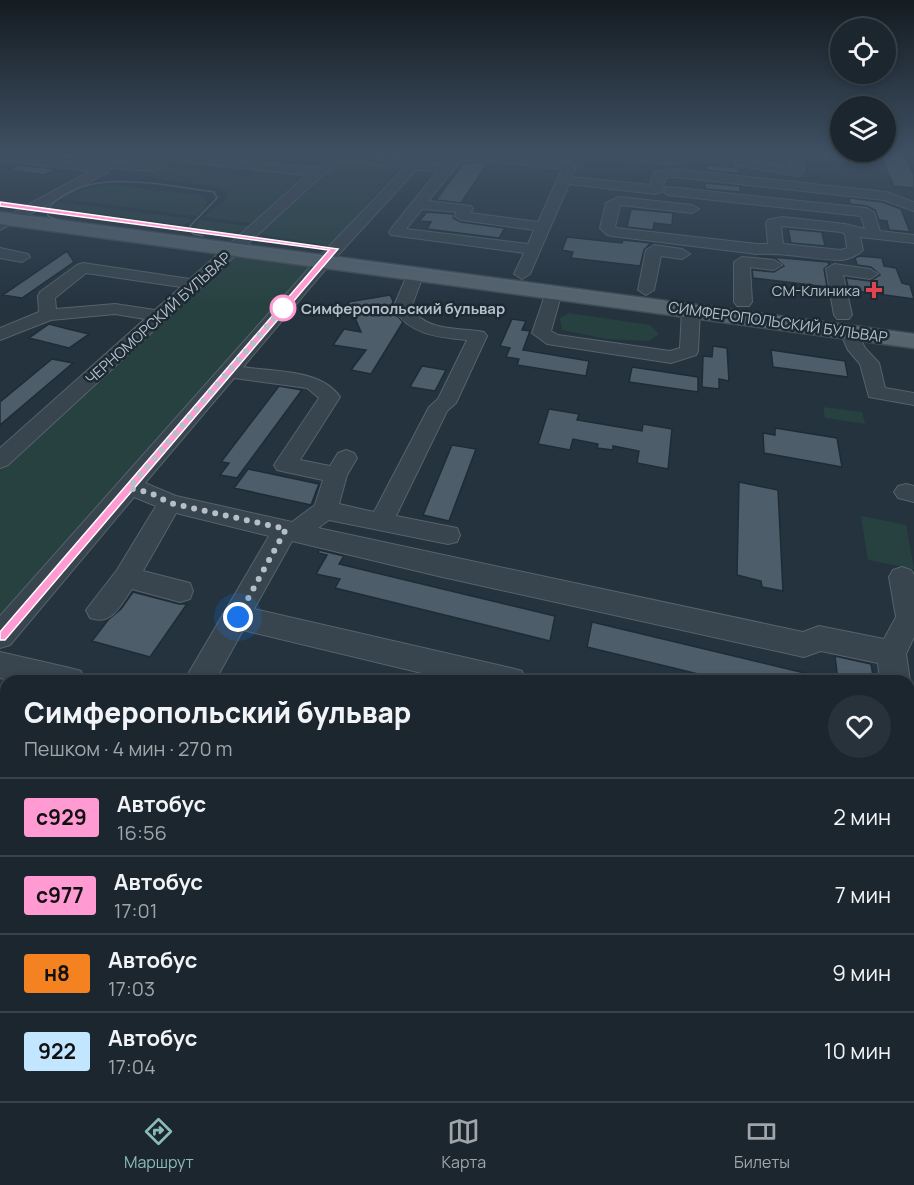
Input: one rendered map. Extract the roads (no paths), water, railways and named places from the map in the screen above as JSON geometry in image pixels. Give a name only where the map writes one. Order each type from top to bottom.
[{"type":"main road","name":"СИМФЕРОПОЛЬСКИЙ БУЛЬВАР","points":[[3,217],[31,208],[240,243]]},
{"type":"main road","name":"СИМФЕРОПОЛЬСКИЙ БУЛЬВАР","points":[[3,217],[329,255],[522,274],[743,302],[914,341]]},
{"type":"main road","name":"СИМФЕРОПОЛЬСКИЙ БУЛЬВАР","points":[[329,255],[416,273],[691,310],[846,324],[914,324]]},
{"type":"street","points":[[31,208],[38,204]]},
{"type":"street","name":"ЧЕРНОМОРСКИЙ БУЛЬВАР","points":[[0,460],[282,204]]},
{"type":"street","points":[[0,636],[375,204]]},
{"type":"street","points":[[418,204],[396,232],[532,249]]},
{"type":"street","points":[[422,204],[466,209],[461,216],[543,227]]},
{"type":"street","points":[[522,274],[553,204]]},
{"type":"street","points":[[613,204],[607,228],[612,232],[691,219],[809,206],[867,212],[874,235]]},
{"type":"street","points":[[633,204],[691,219],[757,249],[776,248],[843,255],[855,250],[852,232]]},
{"type":"street","points":[[673,204],[691,219]]},
{"type":"street","points":[[776,248],[773,223],[782,221],[914,239]]},
{"type":"street","points":[[646,290],[654,250],[716,258]]},
{"type":"street","points":[[0,253],[22,256]]},
{"type":"street","points":[[743,302],[742,261],[788,267]]},
{"type":"street","points":[[48,315],[46,296],[83,268],[194,284]]},
{"type":"street","points":[[870,274],[834,269],[846,324],[857,350],[869,363],[876,393],[914,399]]},
{"type":"street","points":[[381,522],[416,449],[439,407],[446,403],[478,336],[424,328],[414,325],[406,318],[402,308],[416,273]]},
{"type":"street","points":[[554,291],[541,333],[553,340],[619,350],[671,357],[689,351],[691,310]]},
{"type":"street","points":[[0,334],[48,315],[115,309],[158,316]]},
{"type":"street","points":[[203,675],[291,530],[325,510],[341,467],[285,465],[330,397],[313,383],[228,371]]},
{"type":"street","points":[[129,488],[151,493],[170,503],[447,568],[804,645],[819,638],[891,653]]},
{"type":"street","points":[[100,610],[126,578],[170,503]]},
{"type":"street","points":[[325,510],[453,534],[447,568]]},
{"type":"street","points":[[894,675],[891,653],[912,618],[902,577]]},
{"type":"street","points":[[126,578],[180,591]]},
{"type":"street","points":[[238,617],[485,675]]},
{"type":"street","points":[[0,665],[44,675]]},
{"type":"tram line","points":[[53,204],[47,210],[48,216],[57,220]]},
{"type":"tram line","points":[[203,236],[193,234],[190,226],[211,204]]},
{"type":"tram line","points":[[0,213],[914,335]]},
{"type":"place","name":"СМ-Клиника","points":[[874,290]]},
{"type":"place","name":"Симферопольский бульвар","points":[[283,308]]}]
